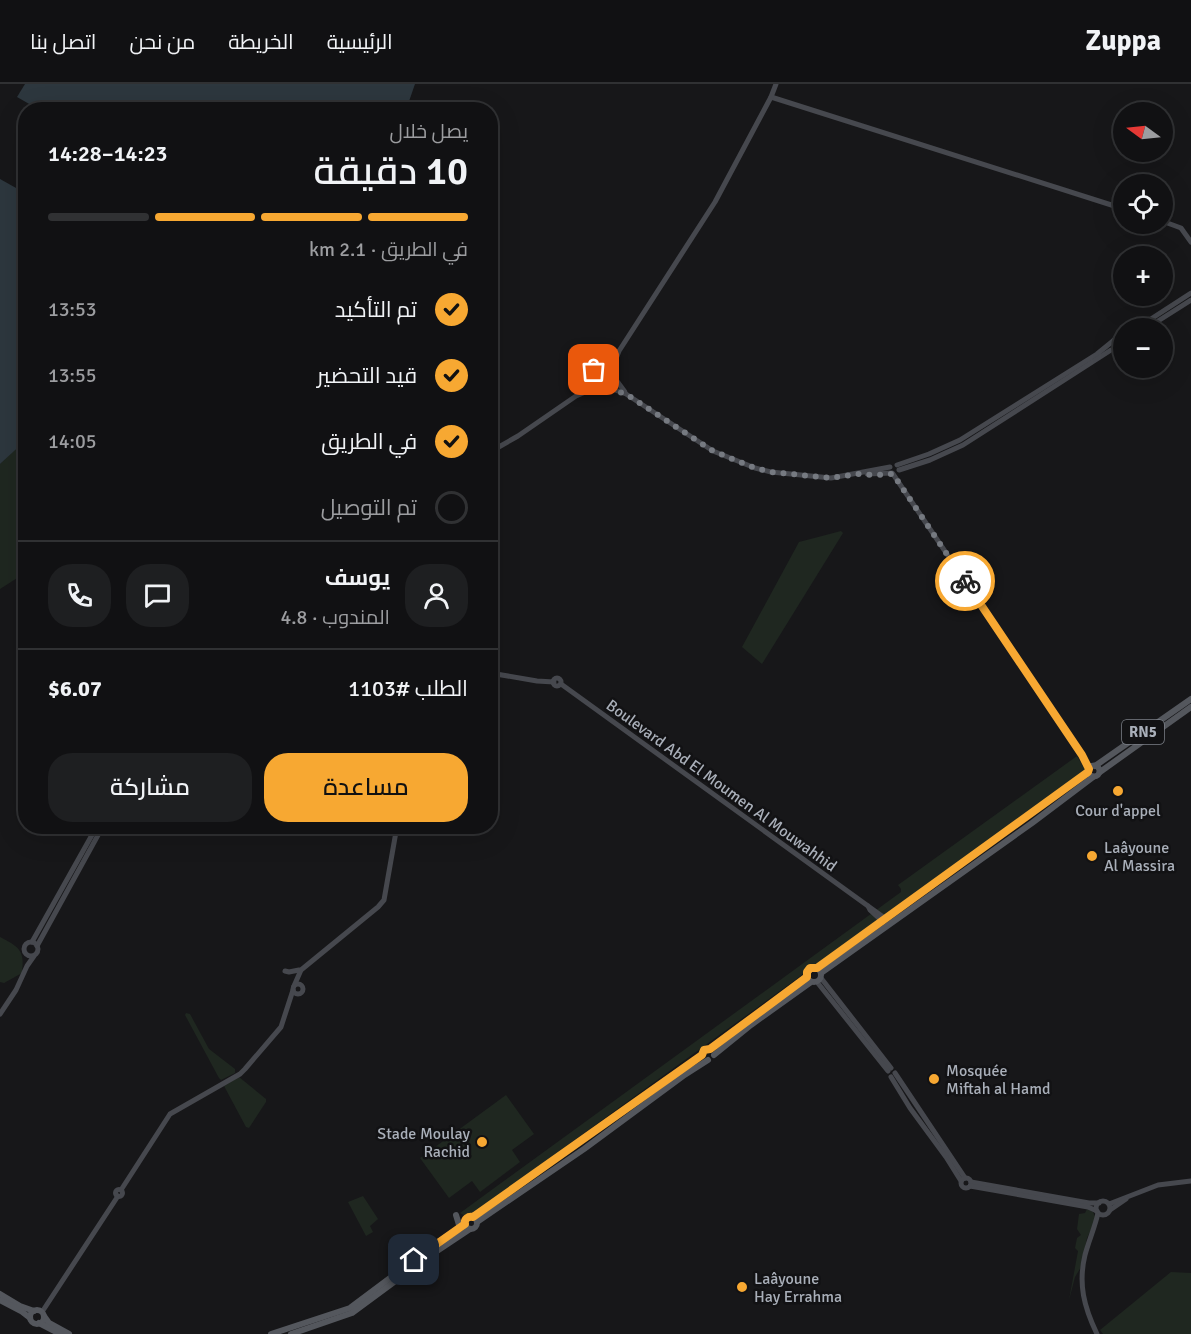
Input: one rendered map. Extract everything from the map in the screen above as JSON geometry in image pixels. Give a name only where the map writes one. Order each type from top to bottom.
[{"type":"main road","points":[[576,396],[610,381],[619,351],[715,202],[776,84]]},
{"type":"main road","points":[[771,97],[1113,206]]},
{"type":"main road","points":[[1173,225],[1181,228],[1191,242]]},
{"type":"main road","points":[[1152,318],[1191,293]]},
{"type":"main road","points":[[1163,318],[1191,300]]},
{"type":"main road","points":[[895,470],[960,440],[1097,354],[1113,341]]},
{"type":"main road","points":[[592,379],[594,383],[626,394],[713,451],[755,468],[831,478],[895,470],[930,460],[963,445],[1113,350]]},
{"type":"main road","points":[[498,447],[576,396],[592,379],[594,370],[619,351]]},
{"type":"main road","points":[[602,366],[611,372],[626,394]]},
{"type":"main road","points":[[895,470],[908,496],[1093,770]]},
{"type":"main road","name":"Boulevard Abd El Moumen Al Mouwahhid","points":[[498,674],[554,682],[556,686],[561,684],[868,906],[885,921]]},
{"type":"main road","name":"RN5","points":[[816,977],[885,921],[1191,699]]},
{"type":"main road","name":"RN5","points":[[291,1334],[352,1313],[465,1227],[467,1218],[475,1220],[584,1149],[816,977],[1032,823],[1093,770],[1191,707]]},
{"type":"main road","points":[[0,1014],[16,990],[27,966],[38,952],[35,944],[93,834]]},
{"type":"main road","points":[[35,944],[98,834]]},
{"type":"main road","points":[[285,971],[301,970],[384,900],[396,834]]},
{"type":"main road","points":[[27,966],[25,945],[35,944]]},
{"type":"main road","points":[[25,953],[30,957],[34,956]]},
{"type":"main road","points":[[39,1323],[117,1196],[122,1194],[121,1190],[170,1114],[245,1070],[281,1027],[298,984],[302,986],[301,970]]},
{"type":"main road","points":[[295,990],[301,970]]},
{"type":"main road","points":[[816,977],[891,1072],[910,1108],[963,1180],[964,1187],[970,1184],[1089,1203],[1103,1201],[1108,1209]]},
{"type":"main road","name":"RN5","points":[[475,1220],[702,1055],[704,1050],[711,1054]]},
{"type":"main road","points":[[970,1184],[1088,1207],[1102,1215],[1128,1197],[1158,1185],[1191,1181]]},
{"type":"main road","points":[[1097,1334],[1083,1301],[1082,1283],[1085,1256],[1098,1212],[1096,1207],[1099,1203]]},
{"type":"main road","points":[[1094,1229],[1108,1209]]},
{"type":"main road","points":[[456,1215],[465,1227]]},
{"type":"main road","name":"RN5","points":[[271,1334],[350,1308],[421,1254],[465,1227],[476,1227],[475,1220]]},
{"type":"main road","points":[[0,1294],[34,1311],[38,1310],[50,1323],[69,1334]]},
{"type":"main road","points":[[0,1300],[21,1311],[33,1322],[60,1334]]},
{"type":"main road","points":[[30,1318],[34,1311]]},
{"type":"shaded area","points":[[25,84],[415,84],[409,102],[26,102],[17,97]]},
{"type":"shaded area","points":[[0,179],[18,189],[18,447],[0,464]]},
{"type":"shaded area","points":[[18,447],[18,577],[0,589],[0,464]]},
{"type":"shaded area","points":[[841,531],[843,533],[762,664],[742,647],[799,542]]},
{"type":"shaded area","points":[[1077,756],[1085,770],[471,1215],[465,1216],[460,1213],[901,892],[898,885]]},
{"type":"shaded area","points":[[0,937],[19,950],[22,959],[22,973],[4,983],[0,982]]},
{"type":"shaded area","points":[[186,1013],[190,1014],[209,1049],[235,1069],[235,1073],[221,1080],[219,1078]]},
{"type":"shaded area","points":[[239,1077],[266,1099],[249,1128],[246,1127],[224,1086]]},
{"type":"shaded area","name":"Stade Moulay Rachid","points":[[506,1095],[534,1134],[512,1150],[520,1162],[480,1192],[472,1181],[449,1198],[420,1158]]},
{"type":"shaded area","points":[[363,1196],[378,1219],[370,1226],[373,1232],[366,1236],[348,1202]]},
{"type":"shaded area","points":[[1087,1209],[1093,1212],[1096,1219],[1087,1238],[1081,1267],[1075,1277],[1069,1300],[1078,1251],[1075,1248],[1077,1238],[1081,1235],[1077,1229],[1079,1214],[1085,1213]]},
{"type":"shaded area","points":[[1171,1272],[1191,1273],[1191,1334],[1103,1334],[1100,1330]]},
{"type":"way so far","points":[[594,370],[591,378],[596,385],[626,394],[713,451],[755,468],[771,472],[831,478],[892,473],[965,581]]},
{"type":"place","name":"Cour d'appel","points":[[1118,791]]},
{"type":"place","name":"Laâyoune Al Massira","points":[[1092,856]]},
{"type":"place","name":"Mosquée Miftah al Hamd","points":[[934,1079]]},
{"type":"place","name":"Stade Moulay Rachid","points":[[482,1142]]},
{"type":"place","name":"Laâyoune Hay Errahma","points":[[742,1287]]},
{"type":"route","points":[[414,1260],[465,1224],[468,1217],[473,1217],[702,1055],[704,1050],[710,1049],[807,977],[806,974],[810,968],[817,968],[883,922],[1088,772],[1089,769],[1082,755],[965,581]]}]
